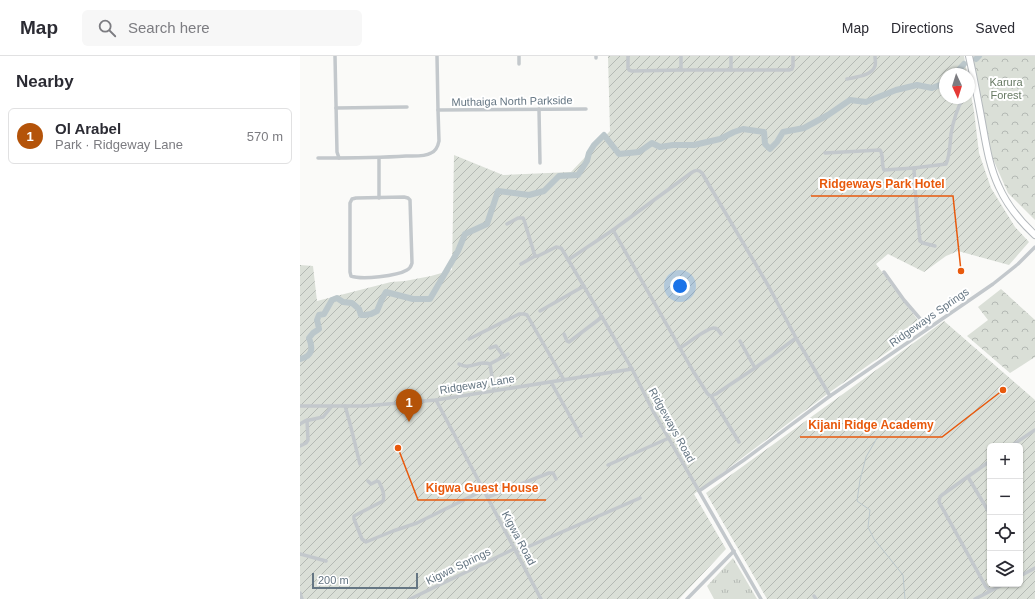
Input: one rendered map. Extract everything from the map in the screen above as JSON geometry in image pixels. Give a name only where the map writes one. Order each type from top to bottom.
[{"type":"highway","points":[[970,56],[972,68]]},
{"type":"highway","points":[[975,87],[989,158],[996,182],[1018,218],[1035,235]]},
{"type":"street","points":[[335,56],[337,152],[339,158]]},
{"type":"street","name":"Muthaiga North Parkside","points":[[318,158],[379,158],[428,155],[435,151],[440,141],[437,56]]},
{"type":"street","points":[[519,56],[519,64]]},
{"type":"street","points":[[628,56],[628,68],[631,71],[790,70],[793,66],[793,56]]},
{"type":"street","points":[[681,56],[681,70]]},
{"type":"street","points":[[731,56],[731,70]]},
{"type":"street","points":[[847,79],[869,73],[875,65],[875,56]]},
{"type":"street","points":[[825,153],[880,150],[882,152],[884,170],[946,164],[952,131],[960,104]]},
{"type":"street","points":[[336,108],[407,107]]},
{"type":"street","points":[[539,109],[540,163]]},
{"type":"street","name":"Muthaiga North Parkside","points":[[438,110],[586,109]]},
{"type":"street","points":[[379,158],[379,198]]},
{"type":"street","points":[[914,168],[920,241],[935,246]]},
{"type":"street","points":[[568,260],[613,230],[691,173],[696,170],[701,171],[769,287],[796,338],[830,396]]},
{"type":"street","points":[[404,197],[410,200],[411,267],[407,271],[371,278],[351,276],[350,203],[352,199],[356,198],[379,198],[404,197]]},
{"type":"street","points":[[507,224],[518,218],[523,218],[535,256]]},
{"type":"street","points":[[613,230],[680,348],[739,442]]},
{"type":"street","name":"Ridgeways Road","points":[[521,264],[556,247],[564,251],[761,599]]},
{"type":"street","name":"Ridgeways Springs","points":[[699,491],[744,460],[830,396],[997,281],[1018,264],[1035,247]]},
{"type":"street","points":[[884,272],[904,300],[928,328]]},
{"type":"street","points":[[540,311],[584,286]]},
{"type":"street","points":[[469,339],[519,314],[527,315],[564,380]]},
{"type":"street","points":[[564,334],[569,342],[602,317]]},
{"type":"street","points":[[680,348],[707,330],[716,328],[721,334]]},
{"type":"street","points":[[711,396],[756,368],[796,338]]},
{"type":"street","points":[[740,341],[756,368]]},
{"type":"street","points":[[459,364],[466,367],[483,363],[490,364],[506,356],[496,346],[490,348]]},
{"type":"street","points":[[490,364],[494,390]]},
{"type":"street","name":"Ridgeway Lane","points":[[300,406],[392,404],[436,400],[632,370]]},
{"type":"street","points":[[551,382],[581,436]]},
{"type":"street","name":"Kigwa Road","points":[[436,400],[541,599]]},
{"type":"street","points":[[300,424],[307,420],[323,417],[332,406]]},
{"type":"street","points":[[345,406],[360,464]]},
{"type":"street","points":[[300,446],[308,440],[307,420]]},
{"type":"street","points":[[1016,443],[1035,430]]},
{"type":"street","points":[[608,465],[669,438]]},
{"type":"street","points":[[987,463],[942,495],[939,502],[986,587],[990,590]]},
{"type":"street","points":[[488,497],[549,473],[553,473],[556,478]]},
{"type":"street","points":[[968,476],[987,509]]},
{"type":"street","points":[[368,481],[371,484],[377,481],[379,482],[383,491],[384,499],[383,501],[354,516],[362,539],[366,542],[397,529],[417,523],[484,490]]},
{"type":"street","name":"Kigwa Springs","points":[[410,599],[515,550],[640,498]]},
{"type":"street","points":[[687,599],[734,551]]},
{"type":"street","points":[[300,554],[326,561]]},
{"type":"street","points":[[1023,574],[1035,568]]},
{"type":"street","points":[[975,599],[997,587]]},
{"type":"street","points":[[300,593],[302,599]]},
{"type":"green space","points":[[608,56],[964,56],[966,68],[939,68],[939,104],[973,104],[979,153],[991,188],[1015,227],[1029,242],[1009,265],[958,251],[946,256],[924,272],[888,254],[876,264],[923,327],[830,392],[694,494],[726,549],[679,599],[300,599],[300,265],[313,266],[317,301],[391,282],[431,276],[452,270],[454,155],[503,175],[571,172],[610,131]]},
{"type":"green space","name":"Karura Forest","points":[[970,56],[1035,56],[1035,220],[1008,193],[985,141],[975,84],[975,68],[972,68]]},
{"type":"green space","points":[[1001,289],[1035,320],[1035,357],[1010,373],[967,336],[988,320],[978,307]]},
{"type":"green space","points":[[944,321],[1035,400],[1035,599],[767,599],[706,493]]},
{"type":"green space","points":[[733,558],[757,599],[714,599],[707,586]]},
{"type":"waterway","points":[[976,59],[979,56]]},
{"type":"waterway","points":[[960,68],[964,64]]},
{"type":"waterway","points":[[300,359],[310,354],[311,345],[309,338],[319,329],[317,320],[319,315],[324,314],[332,300],[337,298],[343,302],[352,303],[359,309],[361,315],[365,315],[377,311],[386,292],[413,299],[430,299],[458,251],[465,234],[487,224],[498,191],[529,195],[544,191],[559,176],[578,175],[587,161],[589,153],[594,145],[604,135],[619,154],[639,152],[652,143],[660,147],[673,145],[694,145],[720,139],[743,129],[764,132],[765,144],[770,149],[777,142],[783,132],[804,128],[828,115],[850,100],[866,102],[896,90],[917,85],[932,88],[939,85]]},
{"type":"waterway","points":[[877,438],[866,457],[860,480],[857,501],[870,510],[868,527],[874,539],[903,575],[905,599]]},
{"type":"place","name":"Ridgeways Park Hotel","points":[[961,271]]},
{"type":"place","name":"Kijani Ridge Academy","points":[[1003,390]]},
{"type":"place","name":"Ol Arabel","points":[[409,422]]},
{"type":"place","name":"Kigwa Guest House","points":[[398,448]]}]
